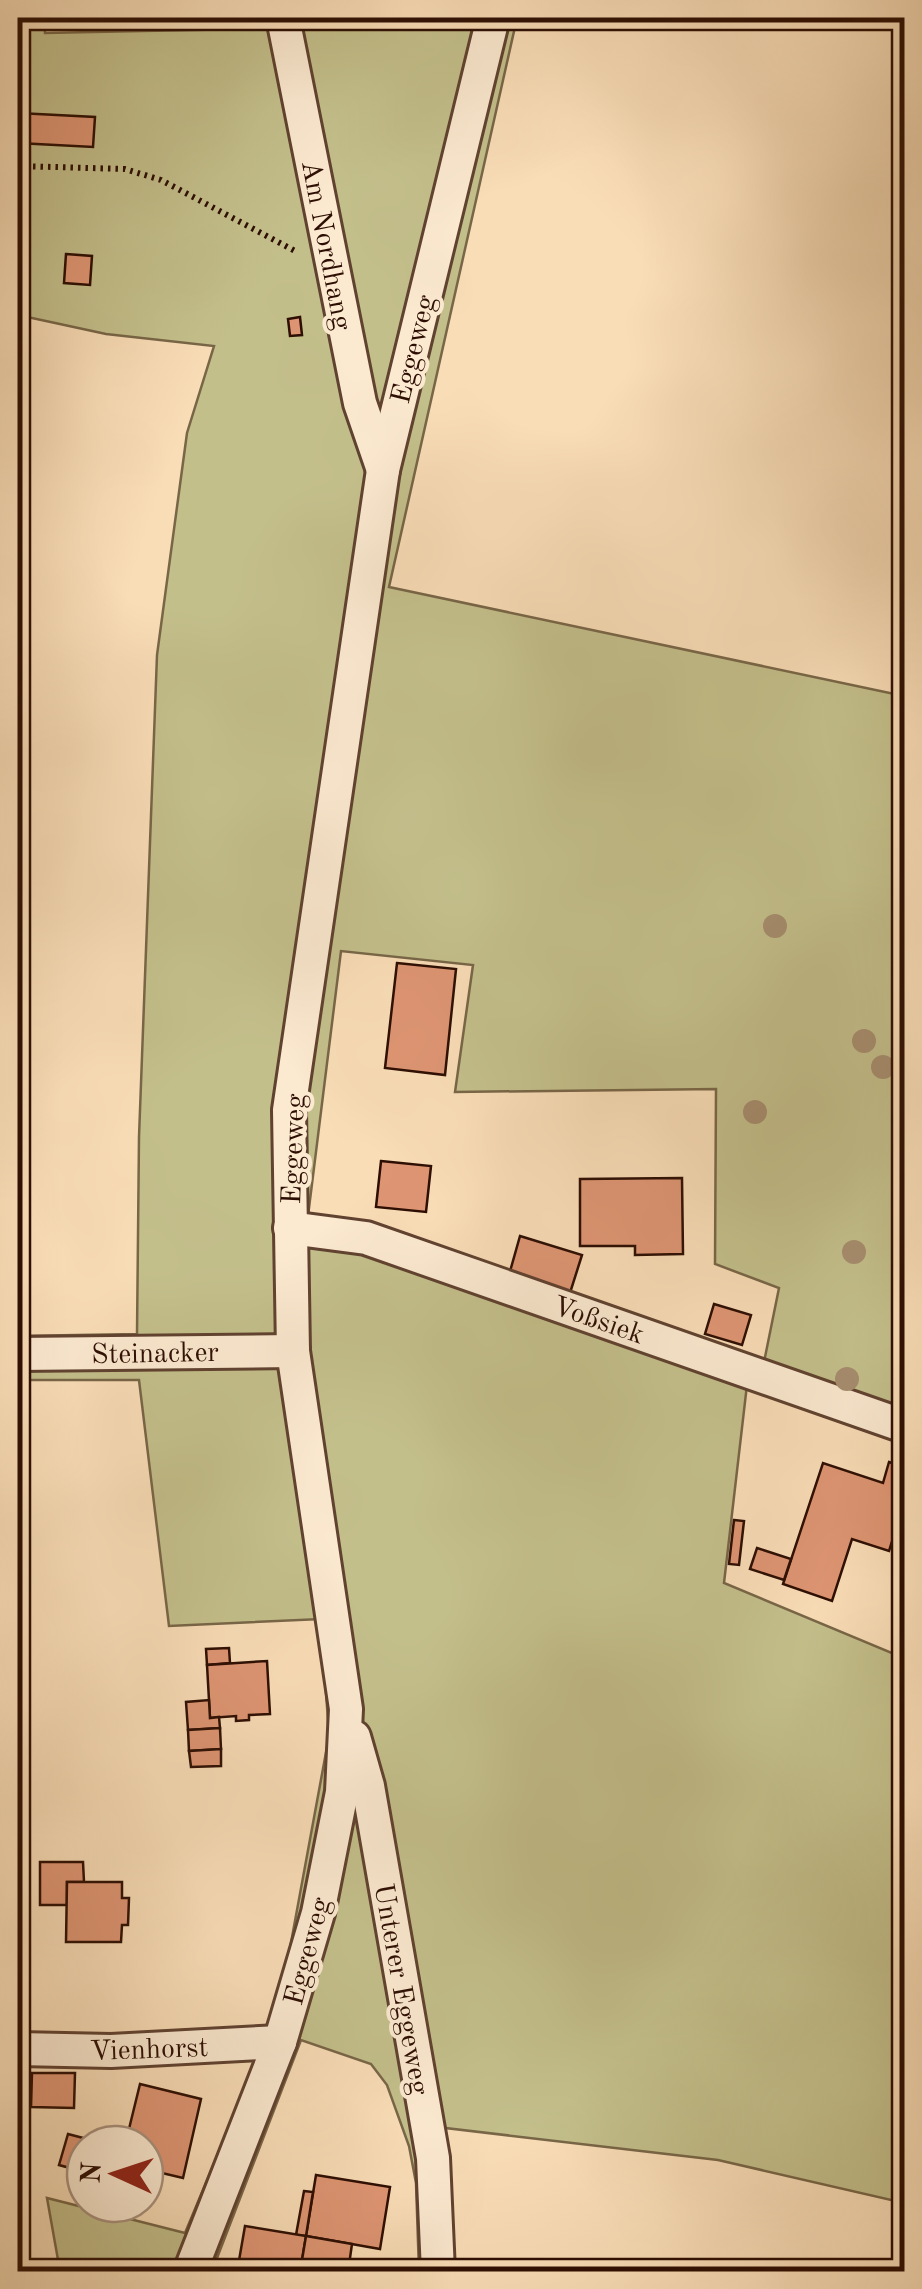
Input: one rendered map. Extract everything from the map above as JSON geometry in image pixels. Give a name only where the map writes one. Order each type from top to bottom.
[{"type":"street","name":"Am Nordhang","points":[[283,18],[360,403],[383,470]]},
{"type":"street","name":"Eggeweg","points":[[190,2272],[280,2042],[318,1913],[342,1792],[346,1709],[293,1351],[290,1110],[383,470],[493,18]]},
{"type":"street","name":"Voßsiek","points":[[290,1228],[366,1238],[904,1426]]},
{"type":"street","name":"Steinacker","points":[[18,1354],[293,1351]]},
{"type":"street","name":"Unterer Eggeweg","points":[[346,1709],[368,1786],[433,2158],[438,2272]]},
{"type":"street","name":"Vienhorst","points":[[18,2049],[110,2051],[280,2042]]},
{"type":"path","points":[[18,166],[125,169],[161,180],[334,271]]},
{"type":"shaded area","points":[[18,18],[44,18],[45,33],[293,28],[292,18],[517,18],[389,587],[904,696],[904,1415],[763,1367],[779,1288],[715,1264],[716,1089],[455,1092],[473,965],[341,951],[307,1224],[750,1359],[724,1583],[904,1658],[904,2203],[718,2160],[445,2128],[451,2271],[419,2271],[416,2183],[409,2146],[387,2085],[371,2064],[301,2040],[212,2271],[60,2271],[47,2198],[65,2203],[65,2224],[150,2224],[185,2233],[279,2008],[329,1736],[321,1619],[169,1626],[139,1380],[18,1380],[18,1336],[137,1334],[139,1137],[157,655],[187,433],[214,346],[106,334],[18,315]]},
{"type":"building","points":[[18,113],[95,117],[93,147],[18,143]]},
{"type":"building","points":[[66,254],[92,256],[90,285],[64,283]]},
{"type":"building","points":[[300,317],[302,335],[290,336],[288,319]]},
{"type":"building","points":[[397,963],[456,969],[445,1075],[385,1068]]},
{"type":"building","points":[[381,1161],[431,1166],[426,1212],[376,1207]]},
{"type":"building","points":[[682,1178],[683,1254],[635,1255],[635,1246],[580,1246],[580,1179]]},
{"type":"building","points":[[520,1236],[582,1255],[570,1293],[509,1275]]},
{"type":"building","points":[[714,1304],[751,1315],[742,1345],[705,1334]]},
{"type":"building","points":[[889,1462],[904,1467],[904,1503],[889,1551],[852,1539],[832,1601],[783,1584],[823,1463],[883,1483]]},
{"type":"building","points":[[734,1520],[744,1521],[739,1565],[729,1564]]},
{"type":"building","points":[[757,1548],[791,1559],[784,1580],[750,1569]]},
{"type":"building","points":[[229,1648],[230,1663],[207,1665],[206,1649]]},
{"type":"building","points":[[267,1661],[270,1714],[249,1715],[249,1720],[236,1721],[236,1716],[210,1718],[207,1665]]},
{"type":"building","points":[[209,1700],[210,1718],[219,1717],[220,1728],[188,1730],[186,1702]]},
{"type":"building","points":[[220,1728],[221,1749],[189,1751],[188,1730]]},
{"type":"building","points":[[221,1749],[221,1766],[191,1767],[189,1751]]},
{"type":"building","points":[[40,1862],[83,1862],[84,1882],[67,1882],[67,1905],[40,1905]]},
{"type":"building","points":[[67,1882],[122,1882],[122,1898],[129,1898],[128,1925],[122,1925],[121,1942],[66,1942]]},
{"type":"building","points":[[32,2073],[75,2073],[74,2108],[31,2107]]},
{"type":"building","points":[[140,2084],[201,2099],[183,2178],[165,2174],[165,2124],[130,2124]]},
{"type":"building","points":[[65,2144],[65,2167],[59,2165]]},
{"type":"building","points":[[316,2175],[390,2187],[380,2249],[306,2236]]},
{"type":"building","points":[[304,2191],[313,2192],[306,2236],[296,2235]]},
{"type":"building","points":[[245,2226],[306,2236],[300,2272],[237,2272]]},
{"type":"building","points":[[306,2236],[352,2244],[348,2272],[300,2272]]}]
